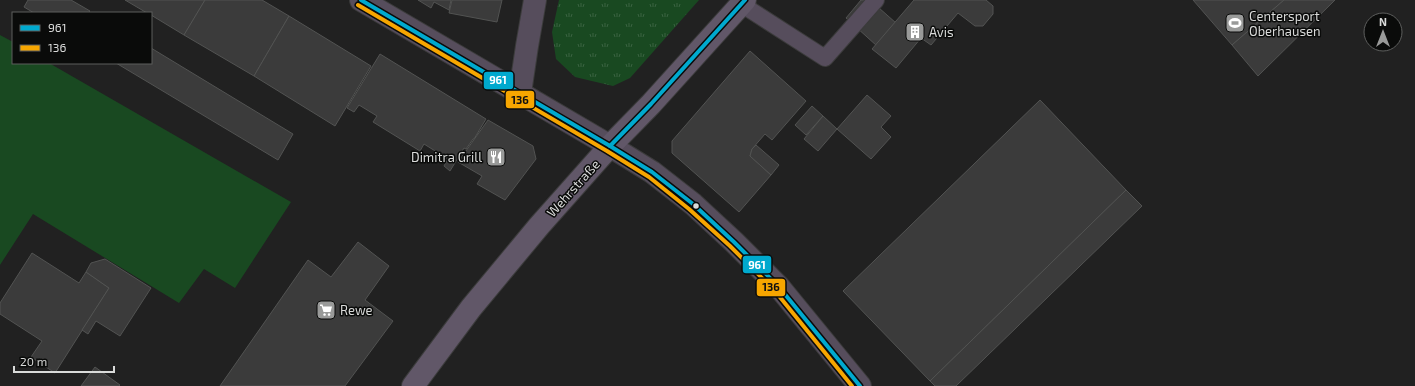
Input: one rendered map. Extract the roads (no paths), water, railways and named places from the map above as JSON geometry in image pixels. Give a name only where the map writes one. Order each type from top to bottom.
[{"type":"street","points":[[360,0],[610,146],[658,176],[693,204],[779,287],[860,386]]},
{"type":"street","points":[[520,93],[535,0]]},
{"type":"street","name":"Wehrstraße","points":[[413,386],[471,308],[539,226],[610,146],[651,104],[743,2]]},
{"type":"lane","points":[[743,2],[825,58],[876,0]]},
{"type":"place","name":"Centersport Oberhausen","points":[[1235,23]]},
{"type":"place","name":"Avis","points":[[915,32]]},
{"type":"place","name":"Dimitra Grill","points":[[496,157]]},
{"type":"place","name":"Rewe","points":[[326,310]]}]
